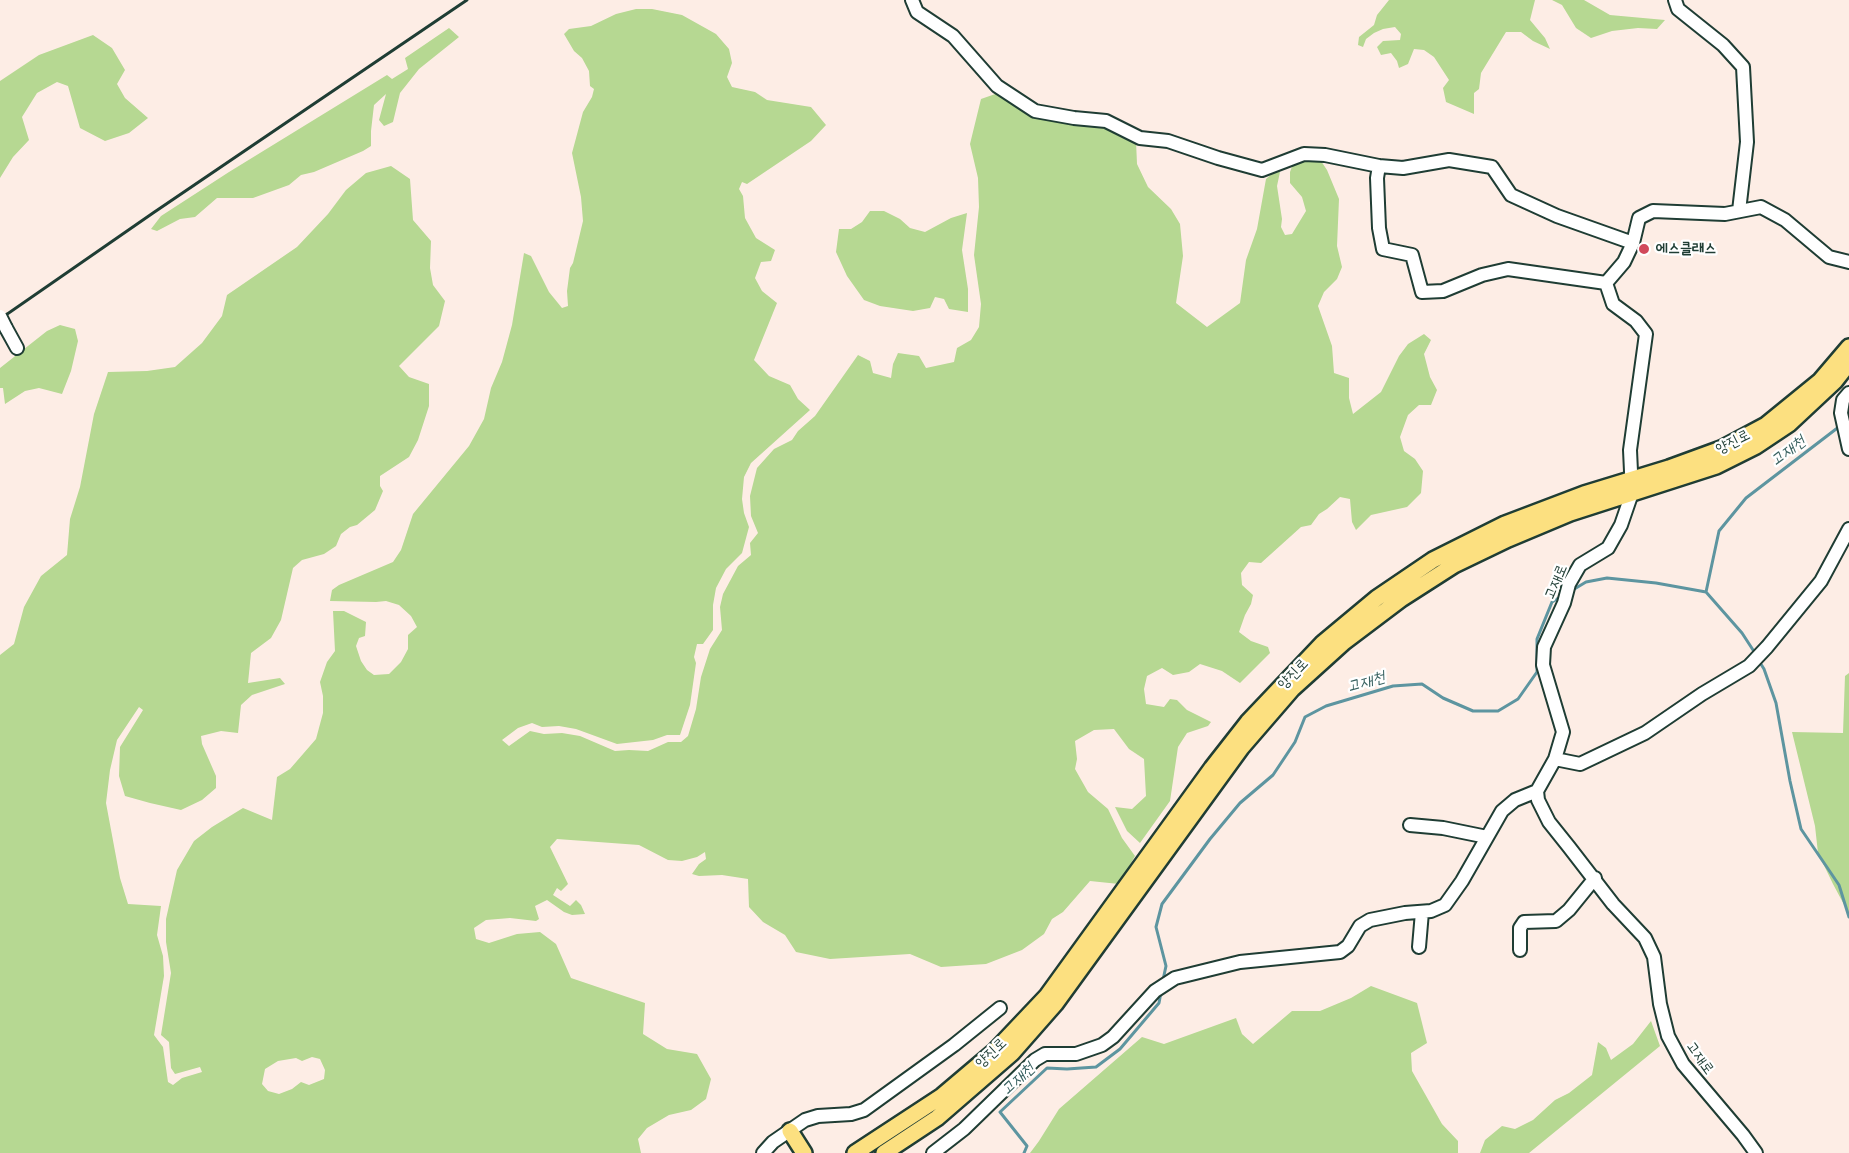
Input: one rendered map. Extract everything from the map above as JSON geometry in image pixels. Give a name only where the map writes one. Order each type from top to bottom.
[{"type":"main road","name":"양진로","points":[[884,1153],[937,1118],[1012,1053],[1055,1004],[1241,748],[1292,689],[1344,642],[1401,599],[1454,565],[1508,538],[1670,468],[1721,449],[1766,424],[1820,381],[1849,347]]},
{"type":"main road","name":"양진로","points":[[855,1153],[942,1096],[994,1052],[1047,996],[1212,768],[1248,722],[1323,643],[1377,598],[1433,560],[1505,524],[1575,497],[1716,466],[1756,446],[1789,424],[1835,381],[1849,363]]},
{"type":"main road","points":[[790,1131],[804,1153]]},
{"type":"street","points":[[912,0],[917,12],[953,36],[997,86],[1035,111],[1107,121],[1140,138],[1168,141],[1262,170],[1304,154],[1325,154],[1379,166],[1403,168],[1449,160],[1492,167],[1511,195],[1557,216],[1633,243]]},
{"type":"street","points":[[1675,0],[1678,9],[1723,45],[1743,67],[1747,142],[1739,211]]},
{"type":"street","points":[[1379,166],[1377,178],[1379,228],[1383,249],[1412,255],[1422,292],[1443,291],[1482,275],[1508,269],[1606,283],[1624,262],[1633,243],[1639,218],[1653,211],[1725,214],[1761,207],[1785,220],[1829,257],[1849,262]]},
{"type":"street","name":"고재로","points":[[1606,283],[1613,304],[1636,321],[1646,334],[1630,450],[1632,486],[1621,525],[1608,548],[1580,565],[1569,584],[1564,603],[1544,647],[1543,665],[1563,732],[1555,759],[1537,791],[1538,800],[1549,822],[1595,878],[1613,904],[1646,938],[1654,957],[1660,1004],[1668,1036],[1683,1064],[1756,1153]]},
{"type":"street","points":[[0,316],[17,348]]},
{"type":"street","points":[[1849,393],[1843,400],[1841,413],[1849,449]]},
{"type":"street","points":[[1555,759],[1580,764],[1645,733],[1702,694],[1749,666],[1821,581],[1849,529]]},
{"type":"street","points":[[933,1153],[964,1129],[1035,1060],[1045,1054],[1076,1054],[1102,1045],[1113,1037],[1149,996],[1175,978],[1240,962],[1340,952],[1348,946],[1360,927],[1370,920],[1440,908],[1449,901],[1502,811],[1509,803],[1537,791]]},
{"type":"street","points":[[1410,825],[1443,828],[1487,837]]},
{"type":"street","points":[[1520,950],[1520,928],[1524,922],[1556,921],[1569,910],[1595,878]]},
{"type":"street","points":[[1419,947],[1422,912]]},
{"type":"street","points":[[763,1153],[774,1142],[806,1120],[818,1116],[851,1114],[864,1110],[954,1045],[1000,1008]]},
{"type":"green space","points":[[1389,0],[1535,0],[1530,20],[1545,38],[1550,49],[1521,32],[1506,32],[1481,73],[1479,89],[1474,93],[1474,114],[1446,102],[1443,88],[1449,80],[1434,57],[1424,50],[1414,49],[1408,64],[1399,68],[1391,53],[1381,55],[1377,47],[1383,41],[1400,40],[1401,34],[1395,27],[1374,33],[1366,39],[1363,47],[1358,45],[1359,37],[1374,25],[1377,15]]},
{"type":"green space","points":[[1552,0],[1584,0],[1610,15],[1665,20],[1657,29],[1638,28],[1612,31],[1591,38],[1576,28],[1562,5]]},
{"type":"green space","points":[[636,9],[652,9],[682,15],[716,34],[729,49],[732,63],[727,77],[732,87],[755,92],[767,100],[811,107],[826,125],[811,141],[747,184],[742,182],[739,189],[743,196],[745,218],[756,238],[775,250],[771,261],[761,262],[755,278],[762,291],[777,303],[754,360],[769,376],[790,385],[798,399],[810,410],[751,463],[744,477],[742,499],[749,527],[742,553],[726,569],[716,588],[713,630],[703,644],[697,644],[690,705],[680,735],[667,735],[653,740],[617,744],[576,729],[559,726],[542,727],[532,723],[518,728],[502,740],[509,746],[530,731],[580,736],[615,751],[648,751],[668,742],[681,742],[688,736],[696,709],[701,677],[710,649],[722,630],[720,607],[723,594],[738,566],[751,555],[750,543],[758,533],[751,516],[750,496],[757,468],[774,449],[792,440],[798,431],[815,416],[858,355],[870,361],[873,373],[891,378],[893,364],[898,353],[919,356],[926,368],[954,362],[957,348],[971,340],[979,327],[981,304],[974,255],[979,207],[978,178],[970,144],[981,99],[1001,92],[1038,117],[1100,122],[1136,141],[1137,164],[1148,187],[1171,209],[1180,224],[1183,256],[1176,303],[1207,327],[1240,303],[1246,260],[1257,229],[1266,179],[1275,171],[1280,172],[1277,186],[1281,227],[1285,235],[1292,234],[1306,211],[1302,197],[1290,183],[1290,172],[1293,164],[1303,158],[1319,158],[1327,170],[1339,199],[1337,246],[1342,267],[1337,279],[1324,292],[1318,306],[1332,346],[1334,373],[1349,378],[1349,398],[1353,414],[1381,392],[1399,356],[1408,344],[1424,334],[1431,340],[1424,354],[1430,377],[1437,390],[1431,405],[1419,405],[1408,415],[1400,437],[1404,451],[1415,459],[1423,471],[1421,493],[1407,507],[1371,515],[1356,530],[1352,522],[1350,499],[1340,497],[1319,514],[1311,525],[1301,527],[1261,563],[1249,562],[1241,573],[1242,585],[1253,595],[1239,632],[1251,641],[1268,647],[1270,653],[1240,683],[1222,671],[1200,664],[1189,672],[1173,675],[1162,668],[1147,676],[1144,689],[1146,704],[1164,707],[1170,699],[1177,700],[1187,710],[1211,722],[1208,726],[1187,733],[1178,747],[1170,801],[1140,843],[1127,831],[1115,807],[1132,809],[1146,796],[1144,759],[1129,749],[1114,729],[1094,730],[1075,741],[1077,759],[1075,769],[1088,792],[1108,809],[1122,838],[1135,856],[1119,884],[1090,881],[1063,912],[1052,919],[1044,934],[1022,950],[986,964],[941,967],[910,954],[830,959],[796,952],[785,935],[763,922],[749,907],[748,879],[692,874],[706,859],[705,852],[682,861],[668,860],[639,845],[557,839],[550,847],[568,884],[561,891],[557,888],[553,895],[570,906],[576,900],[585,914],[572,915],[547,900],[535,906],[539,919],[536,921],[510,918],[486,920],[474,928],[476,939],[489,943],[517,934],[540,932],[556,944],[571,978],[645,1003],[643,1034],[667,1049],[697,1054],[711,1079],[706,1099],[691,1110],[669,1115],[647,1128],[638,1139],[641,1153],[0,1153],[0,655],[14,644],[24,607],[41,576],[67,555],[70,519],[80,487],[94,414],[108,372],[147,371],[175,367],[202,343],[222,316],[227,295],[297,247],[328,214],[346,190],[366,173],[391,166],[410,179],[413,220],[431,241],[430,268],[433,285],[445,301],[439,326],[399,366],[409,377],[429,384],[429,406],[418,440],[409,457],[380,476],[380,486],[383,491],[375,510],[357,525],[341,534],[336,546],[324,554],[302,560],[293,568],[281,620],[271,638],[251,653],[248,683],[280,678],[285,684],[252,695],[241,705],[238,733],[221,731],[201,736],[202,744],[216,776],[216,788],[202,800],[181,810],[125,796],[119,776],[120,747],[143,710],[139,707],[117,740],[106,803],[120,878],[128,904],[161,906],[157,935],[163,956],[164,976],[154,1035],[163,1047],[168,1082],[173,1085],[182,1078],[202,1072],[200,1067],[175,1074],[171,1068],[169,1042],[161,1035],[171,973],[166,942],[166,919],[177,870],[194,841],[243,808],[272,820],[277,777],[290,769],[316,739],[323,713],[320,682],[327,662],[335,651],[333,611],[344,611],[366,622],[365,636],[359,638],[356,646],[361,661],[374,675],[389,674],[401,662],[408,649],[408,635],[417,627],[411,616],[399,605],[386,601],[330,601],[332,590],[393,562],[401,550],[413,514],[469,446],[484,419],[491,388],[502,362],[512,325],[524,253],[531,256],[549,292],[562,308],[568,306],[570,268],[583,221],[581,197],[572,153],[583,112],[594,89],[590,86],[589,71],[582,58],[574,51],[564,34],[569,29],[591,26],[616,14]],"holes":[[[312,1057],[320,1059],[325,1070],[324,1079],[309,1085],[301,1082],[292,1089],[279,1094],[268,1091],[262,1084],[265,1069],[278,1061],[296,1058],[302,1061]]]},
{"type":"green space","points":[[449,28],[459,37],[419,69],[400,93],[393,122],[384,126],[379,120],[386,94],[374,105],[371,146],[314,172],[301,175],[289,185],[253,198],[217,198],[195,217],[180,219],[157,231],[151,229],[161,216],[229,172],[387,75],[392,79],[408,69],[405,58]]},
{"type":"green space","points":[[93,35],[112,48],[125,70],[117,84],[125,98],[148,118],[129,133],[105,141],[80,128],[68,86],[57,82],[37,93],[22,117],[29,140],[13,157],[0,178],[0,81],[39,55]]},
{"type":"green space","points":[[870,211],[884,211],[900,219],[910,228],[925,232],[951,218],[967,213],[962,250],[968,289],[968,312],[949,309],[944,299],[935,297],[930,308],[913,311],[880,306],[864,300],[847,276],[836,252],[839,229],[851,229],[862,222]]},
{"type":"green space","points":[[60,325],[75,329],[78,341],[71,371],[62,394],[39,388],[25,391],[5,404],[3,388],[0,388],[0,368],[47,331]]},
{"type":"green space","points":[[1849,673],[1849,914],[1818,853],[1815,826],[1792,732],[1843,733],[1845,676]]},
{"type":"green space","points":[[1371,986],[1417,1003],[1427,1043],[1411,1053],[1412,1071],[1442,1124],[1458,1141],[1458,1153],[1030,1153],[1059,1109],[1142,1037],[1164,1044],[1236,1018],[1242,1034],[1253,1044],[1292,1011],[1320,1011],[1351,998]]},
{"type":"green space","points":[[1651,1021],[1660,1046],[1529,1153],[1480,1153],[1485,1140],[1502,1126],[1515,1129],[1533,1120],[1555,1100],[1569,1093],[1592,1075],[1598,1042],[1606,1048],[1611,1060],[1633,1044]]},
{"type":"waterway","name":"고재천","points":[[1571,591],[1586,582],[1607,578],[1656,583],[1706,592],[1719,531],[1746,498],[1840,426]]},
{"type":"waterway","points":[[1706,592],[1742,633],[1755,653]]},
{"type":"waterway","name":"고재천","points":[[1163,980],[1166,966],[1156,927],[1162,904],[1240,803],[1273,775],[1295,742],[1305,717],[1326,706],[1393,686],[1422,684],[1443,698],[1473,711],[1498,711],[1518,699],[1537,672],[1537,639],[1552,602],[1562,596]]},
{"type":"waterway","points":[[1759,661],[1776,703],[1801,829],[1839,885],[1849,917]]},
{"type":"waterway","name":"고재천","points":[[1024,1153],[1027,1146],[1000,1112],[1047,1068],[1096,1067],[1120,1049],[1159,1003],[1161,992]]},
{"type":"railway","points":[[0,319],[467,0]]},
{"type":"place","name":"에스클래스","points":[[1644,249]]}]
